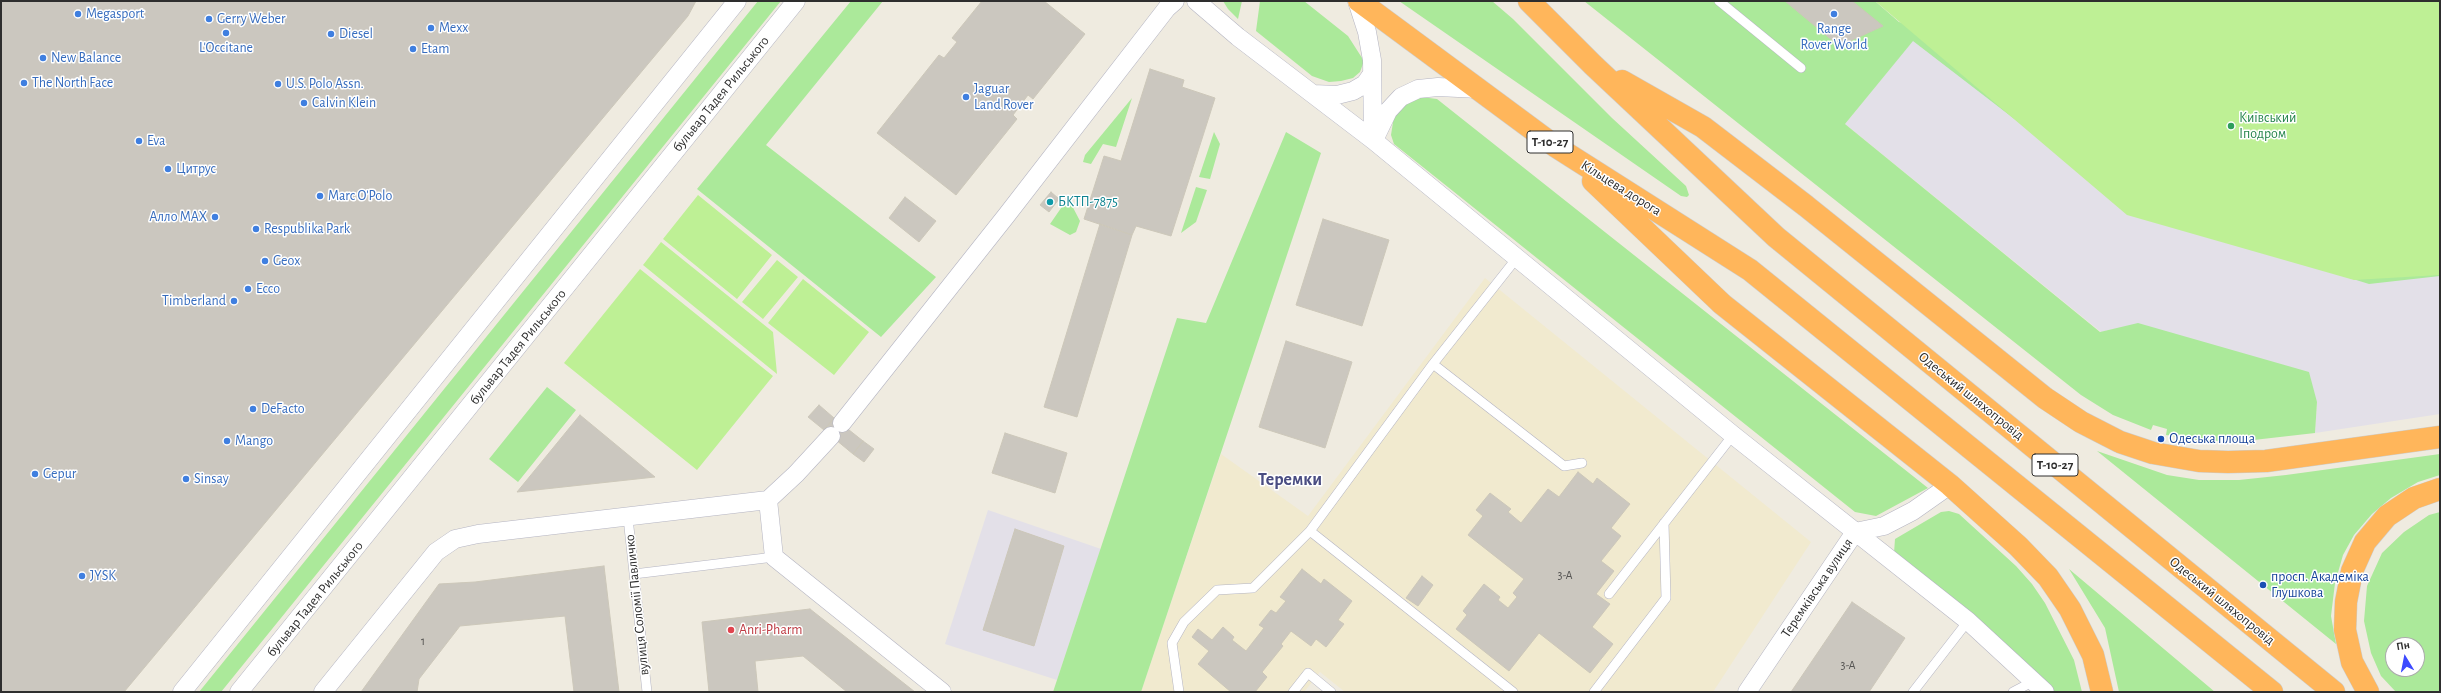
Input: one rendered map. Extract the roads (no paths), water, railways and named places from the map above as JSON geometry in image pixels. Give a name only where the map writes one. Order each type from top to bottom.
[{"type":"highway","name":"Кільцева дорога","points":[[1358,1],[1555,146],[1750,270],[2272,692]]},
{"type":"highway","name":"Т-10-27","points":[[1529,1],[1593,65]]},
{"type":"highway","name":"Одеський шляхопровід","points":[[1593,65],[1776,237],[2334,692]]},
{"type":"highway","points":[[1593,65],[1704,127],[1812,210],[2045,398],[2081,422],[2120,442],[2153,453],[2199,461],[2228,462],[2266,461],[2440,437]]},
{"type":"highway","points":[[1555,146],[1722,304],[1950,486],[2018,546],[2048,577],[2070,609],[2093,655],[2102,692]]},
{"type":"highway","points":[[2368,692],[2352,662],[2348,650],[2345,630],[2346,602],[2352,571],[2366,542],[2387,516],[2414,498],[2440,489]]},
{"type":"street","points":[[182,692],[737,1]]},
{"type":"street","name":"бульвар Тадея Рильського","points":[[239,692],[796,1]]},
{"type":"street","points":[[323,692],[436,552],[455,539],[471,535],[628,518],[768,500],[796,474],[836,430],[1006,216],[1167,8],[1175,1]]},
{"type":"street","points":[[1196,1],[1238,37],[1373,140],[1516,259],[1733,435],[1968,621],[2039,687]]},
{"type":"street","points":[[1358,1],[1367,32],[1372,74],[1373,140]]},
{"type":"street","points":[[1314,94],[1337,95],[1354,91],[1365,84],[1372,74]]},
{"type":"street","points":[[1373,140],[1388,111],[1401,97],[1418,89],[1438,87],[1479,89]]},
{"type":"street","name":"Теремківська вулиця","points":[[1747,692],[1855,532],[1884,526],[1913,511],[1950,486]]},
{"type":"street","points":[[768,500],[774,557],[942,692]]},
{"type":"lane","points":[[1719,1],[1801,68]]},
{"type":"lane","points":[[1179,692],[1172,643],[1184,622],[1217,590],[1253,588],[1310,531],[1433,364],[1516,259]]},
{"type":"lane","points":[[1433,364],[1564,466],[1582,463]]},
{"type":"lane","points":[[1609,594],[1733,435]]},
{"type":"lane","name":"вулиця Соломії Павличко","points":[[628,518],[647,692]]},
{"type":"lane","points":[[1594,692],[1666,598],[1664,523]]},
{"type":"lane","points":[[1310,531],[1513,692]]},
{"type":"lane","points":[[634,574],[774,557]]},
{"type":"lane","points":[[1912,692],[1968,621]]},
{"type":"lane","points":[[1293,692],[1308,673],[1331,692]]},
{"type":"lane","points":[[2013,692],[2039,687]]},
{"type":"place","name":"Megasport","points":[[78,14]]},
{"type":"place","name":"Range Rover World","points":[[1834,14]]},
{"type":"place","name":"Gerry Weber","points":[[209,19]]},
{"type":"place","name":"Mexx","points":[[431,28]]},
{"type":"place","name":"L'Occitane","points":[[226,33]]},
{"type":"place","name":"Diesel","points":[[331,34]]},
{"type":"place","name":"Etam","points":[[413,49]]},
{"type":"place","name":"New Balance","points":[[43,58]]},
{"type":"place","name":"The North Face","points":[[24,83]]},
{"type":"place","name":"U.S. Polo Assn.","points":[[278,84]]},
{"type":"place","name":"Jaguar Land Rover","points":[[966,97]]},
{"type":"place","name":"Calvin Klein","points":[[304,103]]},
{"type":"place","name":"Київський Іподром","points":[[2231,126]]},
{"type":"place","name":"Eva","points":[[139,141]]},
{"type":"place","name":"Цитрус","points":[[168,169]]},
{"type":"place","name":"Marc O'Polo","points":[[320,196]]},
{"type":"place","name":"БКТП-7875","points":[[1050,202]]},
{"type":"place","name":"Алло MAX","points":[[215,217]]},
{"type":"place","name":"Respublika Park","points":[[256,229]]},
{"type":"place","name":"Geox","points":[[265,261]]},
{"type":"place","name":"Ecco","points":[[248,289]]},
{"type":"place","name":"Timberland","points":[[234,301]]},
{"type":"place","name":"DeFacto","points":[[253,409]]},
{"type":"place","name":"Одеська площа","points":[[2161,439]]},
{"type":"place","name":"Mango","points":[[227,441]]},
{"type":"place","name":"Gepur","points":[[35,474]]},
{"type":"place","name":"Sinsay","points":[[186,479]]},
{"type":"place","name":"JYSK","points":[[82,576]]},
{"type":"place","name":"просп. Академіка Глушкова","points":[[2263,585]]},
{"type":"place","name":"Anri-Pharm","points":[[731,630]]},
{"type":"district","name":"Теремки","points":[[1290,480]]}]
